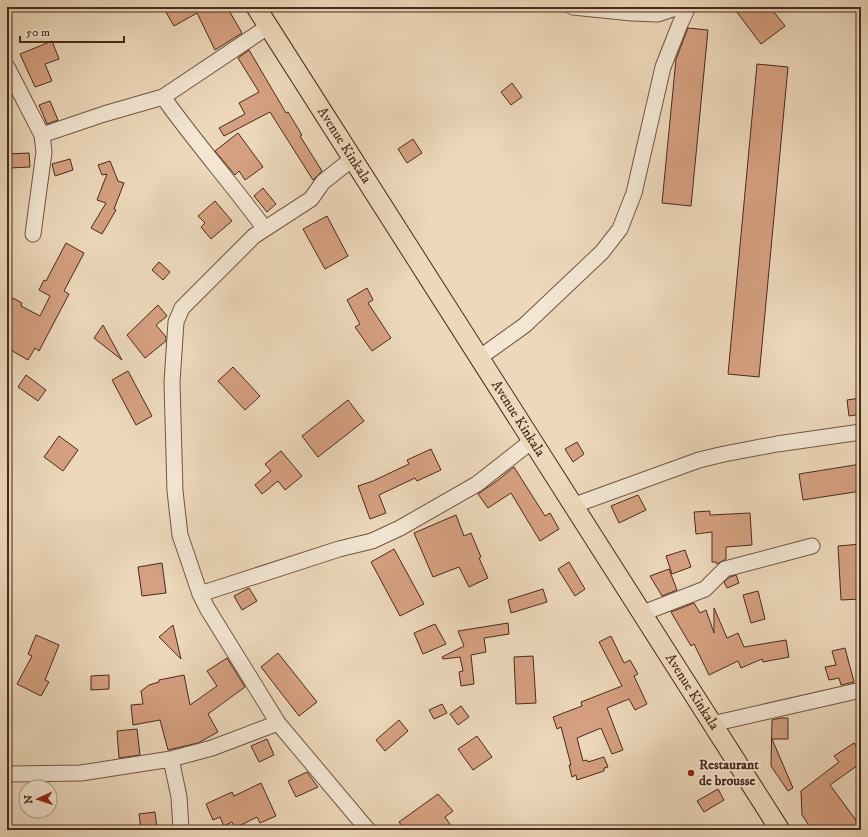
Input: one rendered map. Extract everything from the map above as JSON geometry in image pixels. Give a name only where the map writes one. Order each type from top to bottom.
[{"type":"main road","name":"Avenue Kinkala","points":[[256,7],[270,26],[352,159],[532,440],[572,506],[643,613],[780,830]]},
{"type":"street","points":[[573,7],[658,14],[679,7]]},
{"type":"street","points":[[479,358],[525,326],[602,252],[620,229],[634,193],[663,67],[688,7]]},
{"type":"street","points":[[42,135],[104,114],[163,97],[270,26]]},
{"type":"street","points":[[7,68],[42,135],[44,152],[33,234]]},
{"type":"street","points":[[163,97],[191,136],[238,192],[265,229]]},
{"type":"street","points":[[352,159],[323,182],[311,199],[254,236],[182,308],[176,322],[172,382],[174,491],[180,535],[206,608],[278,722],[368,830]]},
{"type":"street","points":[[572,506],[699,460],[777,444],[861,432]]},
{"type":"street","points":[[200,594],[339,548],[372,541],[400,528],[476,484],[532,440]]},
{"type":"street","points":[[643,613],[705,589],[725,569],[812,546]]},
{"type":"street","points":[[712,724],[861,690]]},
{"type":"street","points":[[7,772],[11,774],[81,774],[171,759],[212,748],[278,722]]},
{"type":"street","points":[[171,759],[179,797],[181,830]]},
{"type":"building","points":[[163,7],[227,7],[242,33],[215,50],[197,13],[174,26]]},
{"type":"building","points":[[733,7],[770,7],[785,26],[761,44]]},
{"type":"building","points":[[688,28],[708,30],[691,206],[662,203],[676,59]]},
{"type":"building","points":[[52,41],[59,59],[45,64],[52,81],[35,87],[20,54]]},
{"type":"building","points":[[249,50],[286,113],[288,112],[302,135],[300,136],[322,171],[313,180],[270,112],[224,136],[219,128],[245,114],[239,103],[259,92],[238,58]]},
{"type":"building","points":[[757,64],[788,67],[759,377],[728,374]]},
{"type":"building","points":[[512,83],[522,97],[511,105],[501,92]]},
{"type":"building","points":[[50,101],[58,120],[47,124],[39,105]]},
{"type":"building","points":[[238,133],[263,167],[245,180],[239,171],[235,175],[215,151]]},
{"type":"building","points":[[413,139],[422,153],[407,163],[398,149]]},
{"type":"building","points":[[29,153],[30,167],[9,168],[8,154]]},
{"type":"building","points":[[70,159],[73,170],[55,176],[52,164]]},
{"type":"building","points":[[110,161],[118,181],[124,183],[114,209],[116,210],[102,234],[91,228],[106,203],[97,200],[107,174],[102,175],[98,165]]},
{"type":"building","points":[[263,188],[276,204],[267,212],[254,196]]},
{"type":"building","points":[[215,201],[232,221],[211,239],[201,227],[205,223],[198,216]]},
{"type":"building","points":[[327,216],[348,256],[325,269],[303,229]]},
{"type":"building","points":[[66,243],[84,253],[64,291],[69,294],[39,351],[35,348],[28,360],[7,348],[7,328],[12,318],[7,315],[7,309],[13,298],[22,303],[21,306],[40,316],[50,296],[39,290],[44,280],[46,281]]},
{"type":"building","points":[[159,262],[170,272],[163,280],[152,270]]},
{"type":"building","points":[[367,288],[373,300],[368,303],[391,338],[372,351],[355,327],[360,324],[347,300]]},
{"type":"building","points":[[158,305],[167,316],[156,325],[166,337],[166,341],[145,358],[127,335]]},
{"type":"building","points":[[103,325],[122,360],[94,338]]},
{"type":"building","points":[[233,367],[260,396],[245,410],[218,381]]},
{"type":"building","points":[[128,371],[152,416],[136,425],[112,380]]},
{"type":"building","points":[[26,375],[46,390],[38,401],[18,387]]},
{"type":"building","points":[[861,398],[861,414],[849,416],[847,400]]},
{"type":"building","points":[[348,400],[364,421],[318,457],[302,436]]},
{"type":"building","points":[[59,436],[78,450],[63,471],[44,457]]},
{"type":"building","points":[[577,442],[584,454],[573,462],[565,449]]},
{"type":"building","points":[[431,449],[441,470],[417,481],[415,478],[379,495],[386,513],[370,519],[358,486],[373,481],[409,464],[407,460]]},
{"type":"building","points":[[281,451],[302,476],[285,490],[278,481],[262,494],[255,485],[271,471],[265,464]]},
{"type":"building","points":[[861,464],[861,491],[803,500],[799,474]]},
{"type":"building","points":[[514,467],[545,516],[550,513],[559,529],[540,541],[511,493],[488,508],[478,494]]},
{"type":"building","points":[[638,495],[646,510],[619,523],[611,506]]},
{"type":"building","points":[[710,511],[710,515],[750,513],[752,545],[726,547],[726,559],[717,564],[716,562],[712,562],[712,532],[696,534],[694,512]]},
{"type":"building","points":[[456,515],[464,536],[471,533],[481,557],[479,558],[488,578],[469,587],[459,567],[433,577],[414,533]]},
{"type":"building","points":[[861,544],[861,599],[841,600],[838,546]]},
{"type":"building","points":[[394,549],[424,604],[400,616],[371,562]]},
{"type":"building","points":[[685,550],[691,567],[672,574],[666,556]]},
{"type":"building","points":[[569,562],[585,589],[575,596],[558,569]]},
{"type":"building","points":[[162,563],[166,593],[142,596],[138,567]]},
{"type":"building","points":[[669,569],[677,590],[662,596],[650,576]]},
{"type":"building","points":[[736,575],[739,583],[727,588],[724,582],[730,577]]},
{"type":"building","points":[[249,588],[257,601],[242,610],[234,596]]},
{"type":"building","points":[[543,589],[547,602],[511,613],[508,600]]},
{"type":"building","points":[[758,591],[765,619],[751,623],[743,595]]},
{"type":"building","points":[[694,603],[700,613],[706,610],[714,633],[714,608],[727,638],[738,633],[744,647],[786,640],[789,657],[763,662],[762,659],[741,668],[738,661],[709,675],[694,644],[691,646],[671,612]]},
{"type":"building","points":[[508,623],[509,634],[484,638],[486,652],[471,655],[474,684],[461,686],[459,672],[463,671],[460,657],[443,659],[442,657],[464,646],[458,631]]},
{"type":"building","points":[[435,624],[446,644],[423,654],[414,633]]},
{"type":"building","points":[[173,625],[181,659],[159,637]]},
{"type":"building","points":[[36,635],[59,645],[45,680],[49,682],[41,696],[17,684],[32,656],[28,654]]},
{"type":"building","points":[[611,636],[624,663],[630,660],[638,674],[634,676],[647,704],[635,710],[629,699],[607,708],[623,750],[612,754],[601,728],[577,738],[583,761],[587,760],[588,762],[604,757],[608,767],[604,768],[604,771],[577,780],[576,775],[572,777],[569,765],[571,765],[561,727],[557,729],[553,717],[582,706],[581,702],[622,686],[599,642]]},
{"type":"building","points":[[845,648],[854,682],[841,685],[839,678],[829,680],[825,667],[836,665],[832,651]]},
{"type":"building","points":[[278,653],[317,702],[299,716],[261,667]]},
{"type":"building","points":[[533,656],[536,703],[516,704],[514,657]]},
{"type":"building","points":[[227,658],[245,687],[208,714],[218,732],[198,743],[168,750],[160,720],[133,725],[131,705],[143,704],[141,691],[149,685],[159,682],[159,680],[184,675],[190,705],[217,686],[207,671]]},
{"type":"building","points":[[109,675],[109,689],[91,690],[91,676]]},
{"type":"building","points":[[442,704],[447,713],[434,719],[429,710]]},
{"type":"building","points":[[461,706],[469,717],[458,725],[450,714]]},
{"type":"building","points":[[788,718],[788,739],[772,739],[793,788],[788,791],[771,766],[772,720]]},
{"type":"building","points":[[399,720],[408,731],[385,751],[376,740]]},
{"type":"building","points":[[137,729],[140,755],[119,758],[117,731]]},
{"type":"building","points":[[477,736],[492,757],[473,770],[458,749]]},
{"type":"building","points":[[267,739],[274,755],[259,762],[251,746]]},
{"type":"building","points":[[854,743],[861,753],[861,763],[830,785],[861,827],[861,830],[812,830],[802,815],[801,791],[839,762],[834,756]]},
{"type":"building","points":[[307,772],[318,787],[296,797],[288,781]]},
{"type":"building","points":[[261,783],[276,816],[260,823],[257,817],[235,828],[232,822],[224,826],[220,817],[213,820],[206,804],[232,792],[234,796]]},
{"type":"building","points":[[718,789],[724,800],[704,812],[697,801]]},
{"type":"building","points":[[438,794],[453,811],[445,817],[454,830],[405,830],[399,822]]},
{"type":"building","points":[[155,812],[157,829],[141,830],[139,814]]},
{"type":"place","name":"Restaurant de brousse","points":[[691,773]]}]
